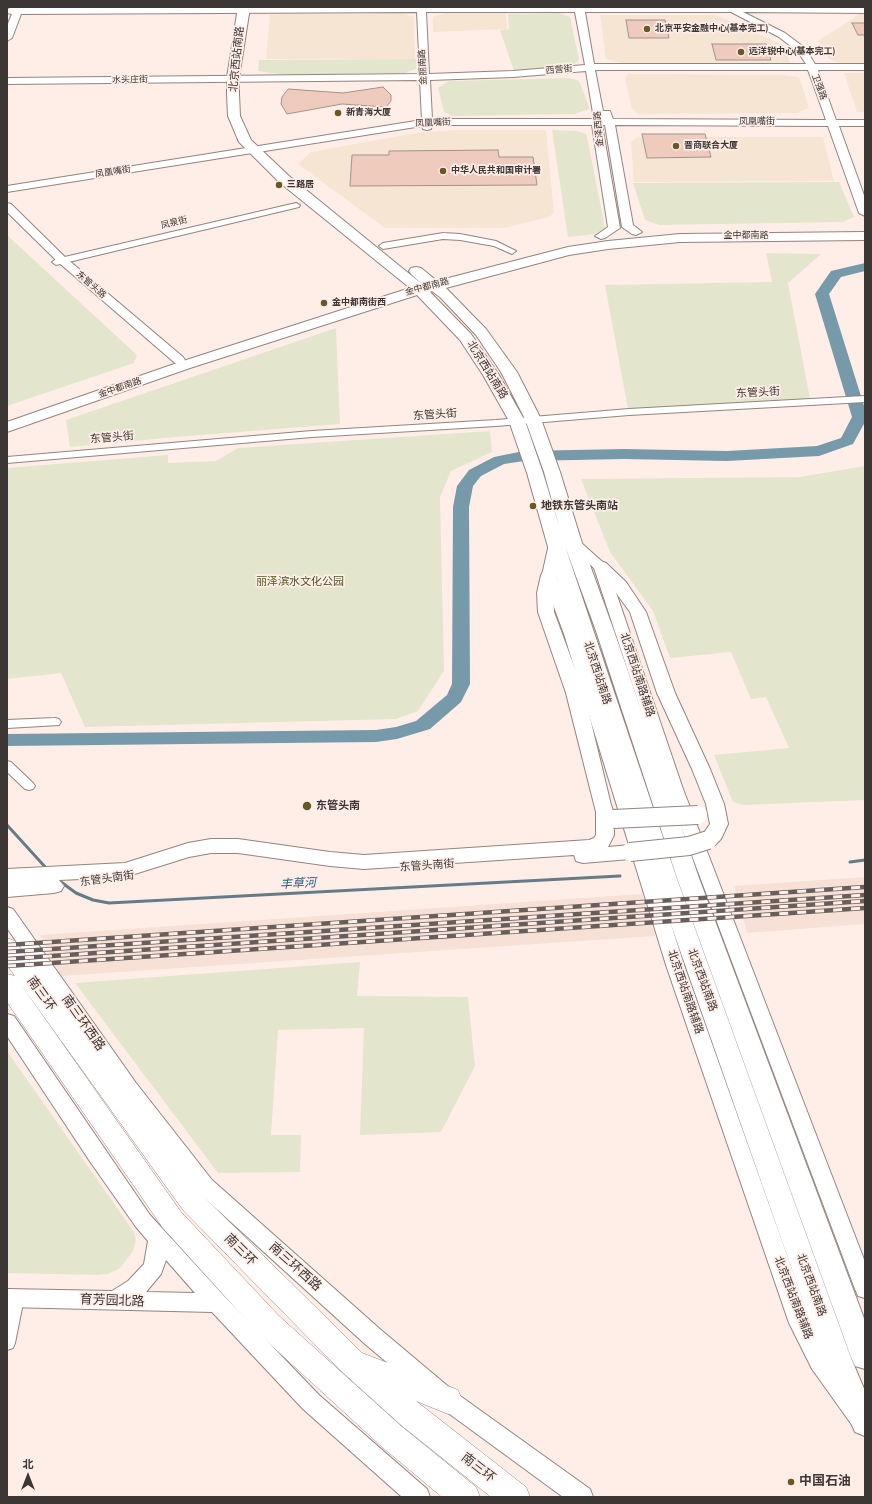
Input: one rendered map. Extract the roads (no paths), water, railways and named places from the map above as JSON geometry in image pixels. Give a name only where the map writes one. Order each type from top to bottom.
[{"type":"highway","name":"南三环","points":[[11,936],[192,1202],[349,1360],[411,1414],[515,1497]]},
{"type":"highway","name":"南三环","points":[[7,983],[172,1220],[269,1325],[391,1436],[465,1497]]},
{"type":"highway","points":[[349,1360],[448,1400]]},
{"type":"main road","name":"北京西站南路","points":[[246,111],[244,78],[249,9]]},
{"type":"main road","name":"北京西站南路","points":[[244,78],[234,116],[241,135],[383,246],[423,284],[466,338],[491,375],[516,421],[522,437],[543,472]]},
{"type":"main road","name":"北京西站南路","points":[[251,126],[260,150],[284,179],[423,284],[481,332],[509,372],[533,419],[540,436],[543,472],[666,880],[837,1358],[865,1424]]},
{"type":"main road","name":"金中都南路","points":[[7,427],[493,261],[551,248],[637,235],[720,231],[865,231]]},
{"type":"main road","name":"金中都南路","points":[[7,418],[330,308],[423,284],[568,251],[634,242],[723,236],[865,236]]},
{"type":"main road","name":"北京西站南路","points":[[564,543],[605,631],[688,878],[865,1357]]},
{"type":"main road","name":"东管头南街","points":[[7,876],[47,880],[74,879],[109,881],[135,876],[185,861],[212,857],[241,856],[344,871],[630,852],[689,846],[708,840],[714,834],[719,824],[715,807],[701,769],[666,693],[638,612],[620,586],[600,566]]},
{"type":"main road","name":"东管头南街","points":[[74,879],[125,870],[188,850],[211,846],[238,846],[330,859],[364,862],[592,847],[601,843],[609,816],[575,693],[546,612],[545,594],[549,575]]},
{"type":"main road","points":[[609,816],[698,815],[709,813],[715,807]]},
{"type":"main road","name":"东管头南街","points":[[7,890],[47,880]]},
{"type":"street","points":[[249,9],[409,7]]},
{"type":"street","points":[[7,38],[13,11],[424,8],[730,8],[865,10]]},
{"type":"street","name":"金丽南路","points":[[424,8],[429,124]]},
{"type":"street","name":"金泽西路","points":[[582,8],[604,124],[614,228],[601,236]]},
{"type":"street","name":"卫强路","points":[[730,8],[782,34],[802,50],[817,67],[838,124],[865,212]]},
{"type":"street","name":"西营街","points":[[244,78],[427,77],[513,74],[594,67],[865,67]]},
{"type":"street","name":"水头庄街","points":[[7,81],[244,78]]},
{"type":"street","name":"凤凰嘴街","points":[[7,189],[429,124],[838,124],[865,122]]},
{"type":"street","name":"金泽西路","points":[[604,124],[632,230]]},
{"type":"street","name":"卫强路","points":[[838,124],[862,175]]},
{"type":"street","name":"凤凰嘴街","points":[[838,124],[865,126]]},
{"type":"street","name":"凤凰嘴街","points":[[7,193],[260,150]]},
{"type":"street","name":"凤泉街","points":[[59,261],[296,204]]},
{"type":"street","name":"东管头路","points":[[7,206],[59,261]]},
{"type":"street","name":"东管头路","points":[[7,215],[174,362]]},
{"type":"street","points":[[383,246],[443,236],[460,237],[496,244],[512,251]]},
{"type":"street","name":"东管头街","points":[[7,460],[312,434],[728,406],[865,399]]},
{"type":"street","points":[[549,575],[564,543]]},
{"type":"street","name":"北京西站南路辅路","points":[[564,543],[600,566],[675,789],[865,1289]]},
{"type":"street","name":"北京西站南路辅路","points":[[549,575],[571,634],[675,965],[800,1323],[820,1362],[865,1424]]},
{"type":"street","points":[[7,724],[55,722]]},
{"type":"street","points":[[7,765],[30,786]]},
{"type":"street","name":"南三环西路","points":[[11,936],[58,987],[129,1089],[205,1186],[373,1337],[448,1400],[582,1497]]},
{"type":"street","points":[[7,1021],[143,1221],[217,1303],[312,1402],[419,1497]]},
{"type":"street","points":[[114,1301],[145,1280],[154,1267],[159,1239]]},
{"type":"street","points":[[7,1343],[11,1298]]},
{"type":"street","name":"育芳园北路","points":[[11,1298],[217,1303]]},
{"type":"waterway","points":[[7,740],[376,736],[397,733],[423,725],[454,698],[461,684],[461,507],[465,486],[475,473],[500,460],[524,456],[624,454],[727,456],[819,451],[847,441],[860,417],[822,294],[836,274],[865,267]]},
{"type":"waterway","name":"丰草河","points":[[7,825],[47,869]]},
{"type":"waterway","name":"丰草河","points":[[850,862],[865,860]]},
{"type":"waterway","name":"丰草河","points":[[57,879],[76,893],[93,900],[109,903],[620,876]]},
{"type":"railway","points":[[7,945],[865,887]]},
{"type":"railway","points":[[7,952],[865,895]]},
{"type":"railway","points":[[7,959],[865,901]]},
{"type":"railway","points":[[7,966],[865,908]]},
{"type":"place","name":"北京平安金融中心(基本完工)","points":[[647,29]]},
{"type":"place","name":"远洋锐中心(基本完工)","points":[[741,52]]},
{"type":"place","name":"新青海大厦","points":[[338,113]]},
{"type":"place","name":"晋商联合大厦","points":[[676,146]]},
{"type":"place","name":"中华人民共和国审计署","points":[[443,171]]},
{"type":"place","name":"三路居","points":[[279,185]]},
{"type":"place","name":"金中都南街西","points":[[324,303]]},
{"type":"place","name":"地铁东管头南站","points":[[533,506]]},
{"type":"place","name":"东管头南","points":[[307,806]]},
{"type":"place","name":"中国石油","points":[[791,1482]]},
{"type":"park label","name":"丽泽滨水文化公园","points":[[300,582]]}]
